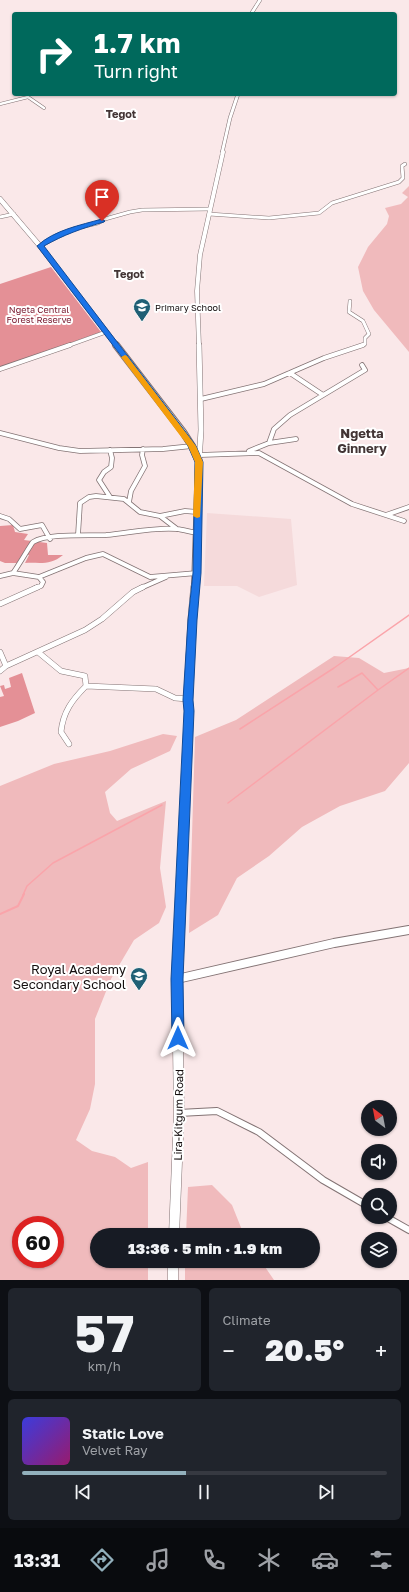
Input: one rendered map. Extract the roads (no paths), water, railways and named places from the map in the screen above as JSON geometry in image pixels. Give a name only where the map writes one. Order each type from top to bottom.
[{"type":"main road","points":[[253,12],[260,0]]},
{"type":"main road","points":[[200,459],[201,399],[198,360],[197,291],[200,255],[230,118],[237,96]]},
{"type":"main road","name":"Lira-Kitgum Road","points":[[0,199],[40,246],[192,446],[200,459],[197,512],[197,573],[192,620],[188,700],[189,719],[177,979],[179,1113],[174,1228]]},
{"type":"main road","points":[[177,979],[334,943],[409,930]]},
{"type":"main road","points":[[173,1268],[173,1280]]},
{"type":"street","points":[[0,104],[28,98],[44,108]]},
{"type":"street","points":[[209,214],[269,218],[319,213],[332,203],[399,182],[403,178],[402,166],[405,164]]},
{"type":"street","points":[[40,246],[73,229],[98,223],[105,219],[130,212],[142,210],[210,209]]},
{"type":"street","points":[[0,217],[14,214]]},
{"type":"street","points":[[201,399],[264,384],[324,358],[365,344],[365,338],[369,334],[367,328],[362,321],[349,312],[350,301]]},
{"type":"street","points":[[0,369],[106,332]]},
{"type":"street","points":[[269,443],[274,429],[278,425],[290,415],[365,370],[362,365]]},
{"type":"street","points":[[290,373],[323,395]]},
{"type":"street","points":[[0,433],[68,450],[143,449],[192,446]]},
{"type":"street","points":[[242,454],[269,443],[296,439]]},
{"type":"street","points":[[129,502],[131,491],[145,466],[142,455],[143,449]]},
{"type":"street","points":[[110,450],[114,461],[113,464],[110,469],[100,476],[99,480],[110,497]]},
{"type":"street","points":[[200,459],[255,453],[263,455],[352,504],[404,521]]},
{"type":"street","points":[[78,535],[80,516],[79,509],[81,502],[89,497],[124,499],[140,512],[160,516],[185,511],[197,512]]},
{"type":"street","points":[[386,515],[409,507]]},
{"type":"street","points":[[0,516],[9,519],[20,529],[42,525],[50,539]]},
{"type":"street","points":[[160,516],[177,529]]},
{"type":"street","points":[[13,573],[24,558],[32,543],[39,540],[64,536],[105,535],[158,529],[177,529],[198,533]]},
{"type":"street","points":[[0,576],[13,573],[39,577],[49,575],[80,560],[103,554],[148,576],[197,573]]},
{"type":"street","points":[[0,652],[2,668],[85,630],[102,619],[133,592],[167,576]]},
{"type":"street","points":[[0,604],[41,586],[43,582],[39,577]]},
{"type":"street","points":[[38,652],[61,671],[85,676],[86,686]]},
{"type":"street","points":[[69,744],[61,732],[62,723],[72,700],[86,686],[156,689],[175,698],[188,700]]},
{"type":"street","points":[[179,1113],[217,1111],[259,1132],[323,1180],[361,1202]]},
{"type":"street","points":[[397,1223],[409,1230]]},
{"type":"waterway","points":[[240,729],[334,668],[409,615]]},
{"type":"waterway","points":[[378,690],[409,668]]},
{"type":"waterway","points":[[338,687],[362,673],[378,690]]},
{"type":"waterway","points":[[228,803],[378,690]]},
{"type":"waterway","points":[[23,895],[27,886],[53,863],[162,805]]},
{"type":"waterway","points":[[0,914],[18,906],[24,894]]},
{"type":"place","name":"Primary School","points":[[142,322]]},
{"type":"place","name":"Royal Academy Secondary School","points":[[139,991]]},
{"type":"district","name":"Tegot","points":[[121,113]]},
{"type":"district","name":"Tegot","points":[[129,273]]},
{"type":"district","name":"Ngetta Ginnery","points":[[362,440]]},
{"type":"park label","name":"Ngeta Central Forest Reserve","points":[[39,314]]}]
